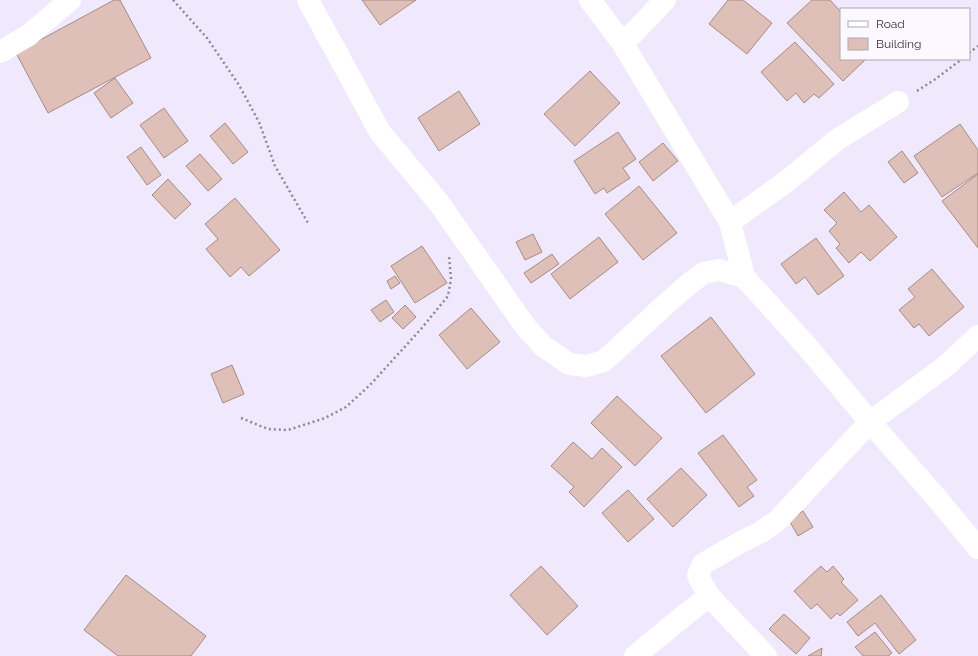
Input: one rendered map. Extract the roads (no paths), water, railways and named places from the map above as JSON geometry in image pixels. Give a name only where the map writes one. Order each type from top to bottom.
[{"type":"street","points":[[0,52],[29,35],[70,0]]},
{"type":"street","points":[[308,0],[380,132],[439,203],[525,326],[543,346],[569,364],[587,366],[604,361],[667,302],[704,273],[719,270],[744,277]]},
{"type":"street","points":[[590,0],[623,44],[730,222],[744,277],[804,344],[978,548]]},
{"type":"street","points":[[623,44],[665,0]]},
{"type":"street","points":[[730,222],[787,180],[838,139],[898,102]]},
{"type":"street","points":[[766,656],[709,596],[698,576],[703,564],[741,542],[762,532],[776,521],[870,422],[946,366],[978,336]]},
{"type":"street","points":[[635,656],[709,596]]}]
